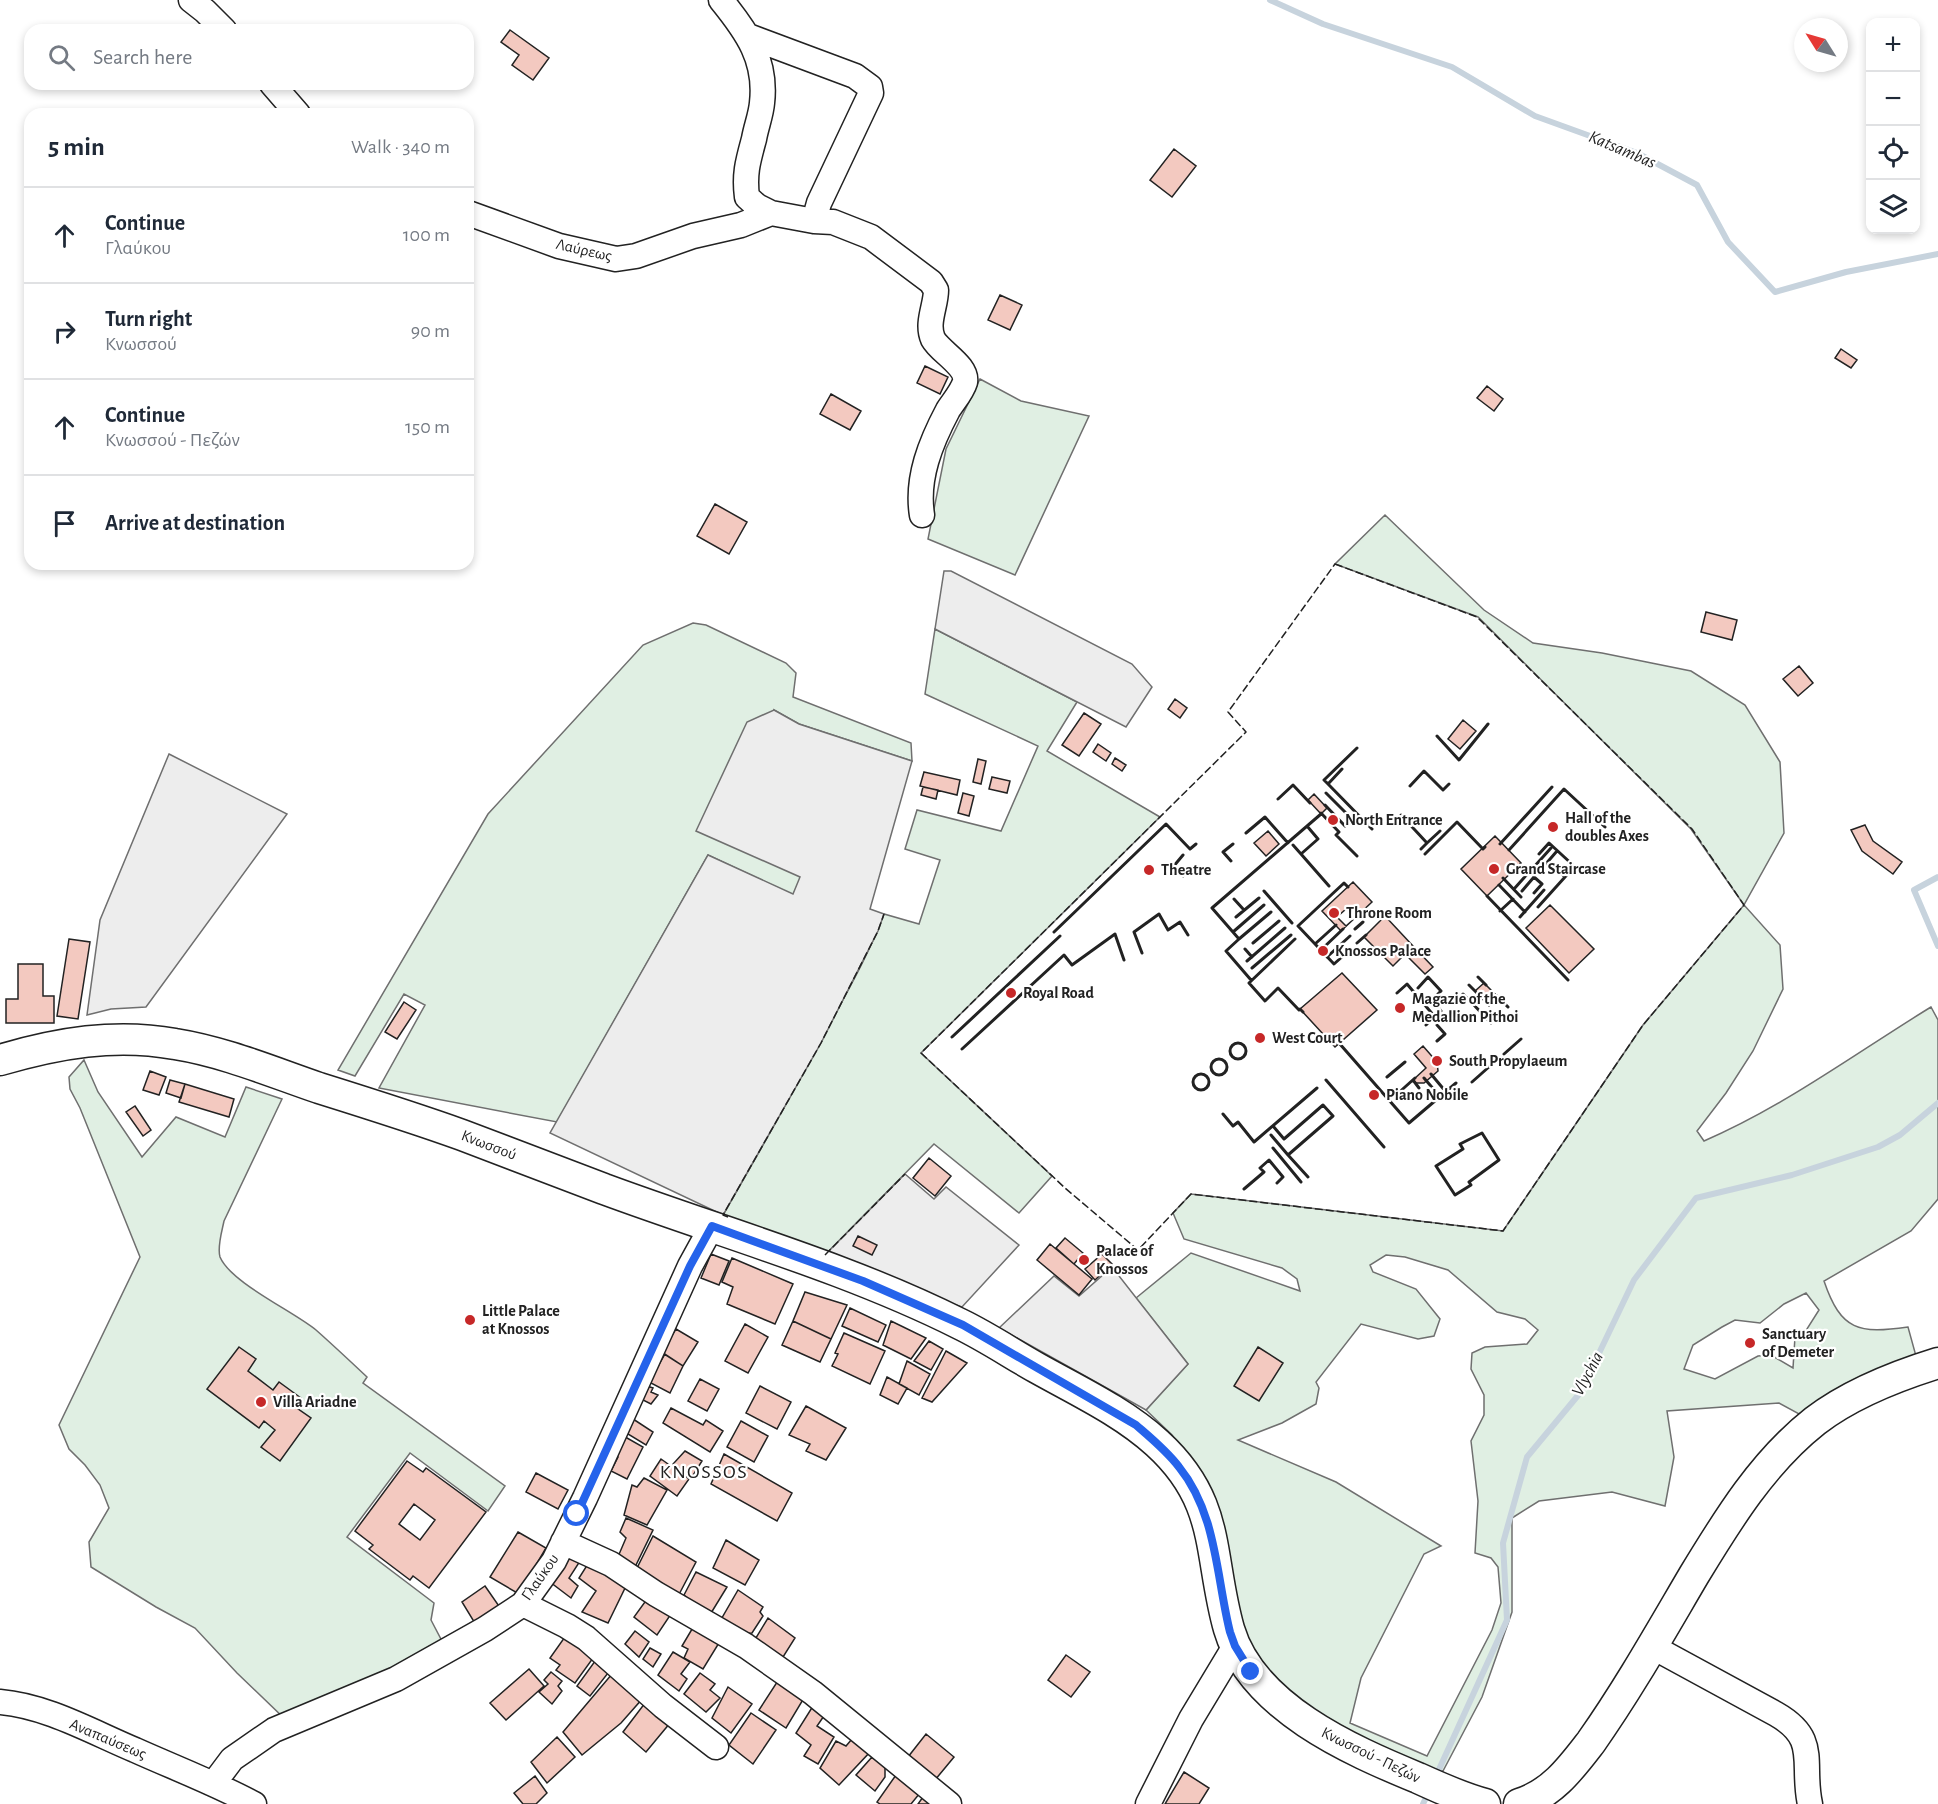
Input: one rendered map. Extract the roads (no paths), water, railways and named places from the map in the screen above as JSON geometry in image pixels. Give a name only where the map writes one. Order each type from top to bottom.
[{"type":"main road","name":"Κνωσσού","points":[[0,1060],[61,1044],[108,1039],[161,1042],[200,1049],[450,1131],[609,1191],[863,1281],[963,1325]]},
{"type":"main road","name":"Κνωσσού - Πεζών","points":[[963,1325],[1136,1425],[1175,1462],[1189,1480],[1208,1520],[1226,1616],[1235,1646],[1258,1680],[1292,1711],[1338,1741],[1433,1785],[1485,1804]]},
{"type":"main road","points":[[1519,1804],[1544,1793],[1569,1769],[1598,1731],[1712,1545],[1768,1467],[1797,1437],[1821,1417],[1882,1383],[1938,1363]]},
{"type":"street","points":[[191,0],[206,10],[219,24]]},
{"type":"street","points":[[721,0],[748,36],[758,55],[762,76],[762,104],[745,177],[747,197],[771,213],[833,222],[871,237],[886,246],[931,282],[936,290],[931,318],[932,337],[959,366],[964,374],[965,382],[929,451],[921,487],[922,515]]},
{"type":"street","points":[[748,36],[855,76],[865,81],[870,87],[871,93],[819,203],[814,221]]},
{"type":"street","points":[[277,90],[293,108]]},
{"type":"street","name":"Λαύρεως","points":[[474,215],[559,246],[616,259],[636,256],[693,236],[729,229],[771,213]]},
{"type":"street","name":"Γλαύκου","points":[[214,1783],[232,1759],[274,1730],[396,1678],[485,1629],[523,1604],[554,1561],[690,1266],[712,1226]]},
{"type":"street","points":[[563,1542],[611,1564],[656,1594],[746,1646],[813,1693],[949,1804]]},
{"type":"street","points":[[523,1604],[586,1638],[663,1706],[716,1748]]},
{"type":"street","points":[[1148,1804],[1191,1719],[1235,1646]]},
{"type":"street","points":[[1651,1646],[1794,1726],[1801,1734],[1806,1747],[1806,1781],[1810,1804]]},
{"type":"street","name":"Αναπαύσεως","points":[[0,1702],[40,1711],[214,1783],[254,1804]]},
{"type":"waterway","name":"Katsambas","points":[[1270,0],[1323,24],[1452,67],[1535,116],[1637,153],[1697,185],[1728,242],[1775,292],[1846,272],[1938,254]]},
{"type":"waterway","name":"Vlychia","points":[[1938,877],[1914,890],[1938,946]]},
{"type":"waterway","name":"Vlychia","points":[[1436,1776],[1507,1620],[1503,1543],[1527,1457],[1580,1393],[1634,1280],[1696,1198],[1792,1175],[1878,1147],[1900,1135],[1938,1103]]},
{"type":"waterway","name":"Vlychia","points":[[1423,1804],[1429,1791]]},
{"type":"place","name":"North Entrance","points":[[1333,820]]},
{"type":"place","name":"Hall of the doubles Axes","points":[[1553,827]]},
{"type":"place","name":"Grand Staircase","points":[[1494,869]]},
{"type":"place","name":"Theatre","points":[[1149,870]]},
{"type":"place","name":"Throne Room","points":[[1334,913]]},
{"type":"place","name":"Knossos Palace","points":[[1323,951]]},
{"type":"place","name":"Royal Road","points":[[1011,993]]},
{"type":"place","name":"Magazie of the Medallion Pithoi","points":[[1400,1008]]},
{"type":"place","name":"West Court","points":[[1260,1038]]},
{"type":"place","name":"South Propylaeum","points":[[1437,1061]]},
{"type":"place","name":"Piano Nobile","points":[[1374,1095]]},
{"type":"place","name":"Palace of Knossos","points":[[1084,1260]]},
{"type":"place","name":"Little Palace at Knossos","points":[[470,1320]]},
{"type":"place","name":"Sanctuary of Demeter","points":[[1750,1343]]},
{"type":"place","name":"Villa Ariadne","points":[[261,1402]]},
{"type":"district","name":"KNOSSOS","points":[[704,1472]]}]
